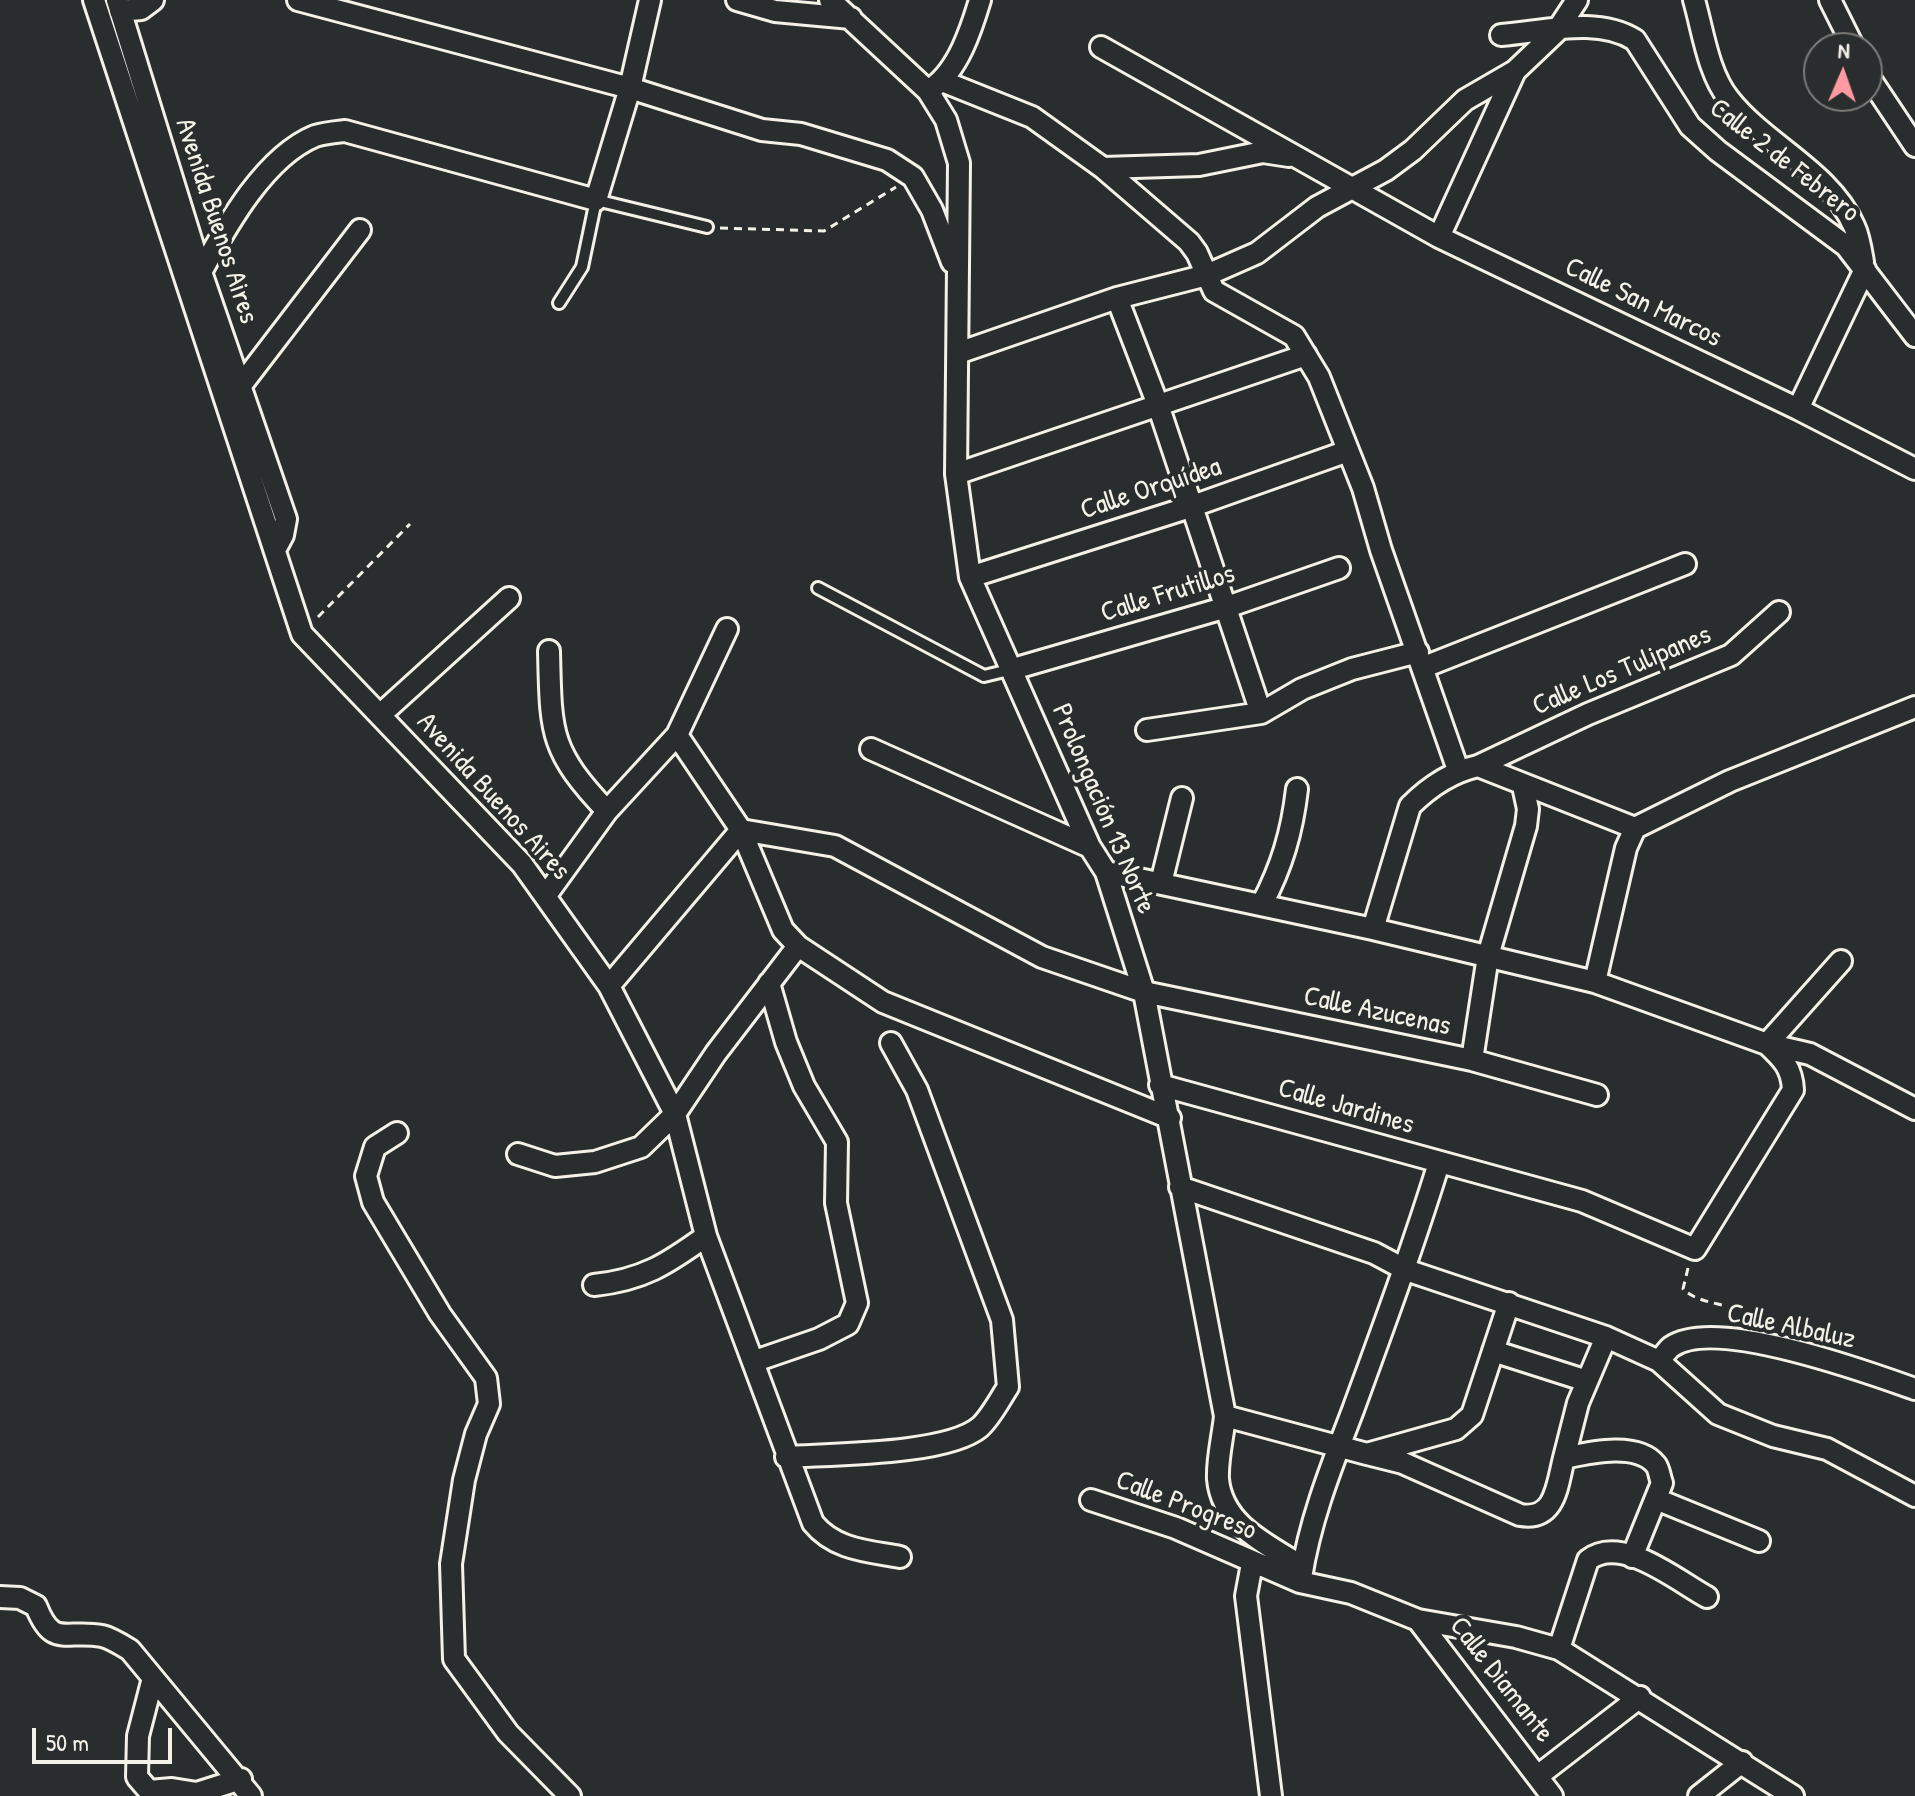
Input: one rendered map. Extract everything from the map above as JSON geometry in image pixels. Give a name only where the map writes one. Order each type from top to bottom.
[{"type":"street","name":"Avenida Buenos Aires","points":[[94,0],[276,548],[286,594],[302,634],[547,894],[609,986],[675,1114],[706,1236],[813,1523],[824,1537],[845,1547],[900,1557]]},
{"type":"street","points":[[118,6],[141,9],[153,0]]},
{"type":"street","points":[[298,0],[333,4],[630,88],[762,130],[801,134],[887,160],[913,177],[932,210],[955,271]]},
{"type":"street","points":[[201,272],[230,220],[273,166],[314,137],[345,131],[596,200],[630,88],[650,0]]},
{"type":"street","points":[[737,0],[775,11],[851,18]]},
{"type":"street","points":[[830,0],[935,86],[1032,117],[1103,168],[1189,242],[1214,291],[1294,336],[1319,377],[1421,660],[1468,768],[1635,828]]},
{"type":"street","points":[[935,86],[971,30],[980,0]]},
{"type":"street","points":[[958,353],[1117,298],[1207,275],[1257,253],[1346,188],[1386,170],[1413,150],[1465,100],[1515,71],[1556,32],[1577,0]]},
{"type":"street","points":[[1694,0],[1708,52],[1726,97],[1760,133],[1839,200],[1855,227],[1865,269],[1798,409]]},
{"type":"street","points":[[1830,0],[1846,32]]},
{"type":"street","name":"Avenida Buenos Aires","points":[[118,6],[201,272],[286,519],[276,548]]},
{"type":"street","name":"Calle 2 de Febrero","points":[[1501,35],[1601,26],[1621,31],[1635,40],[1690,126],[1760,183],[1818,222],[1846,246],[1915,336]]},
{"type":"street","name":"Calle San Marcos","points":[[1101,47],[1302,157],[1346,188],[1439,237],[1798,409],[1915,469]]},
{"type":"street","points":[[1439,237],[1515,71]]},
{"type":"street","name":"Prolongación 13 Norte","points":[[935,86],[959,163],[955,271],[958,353],[956,474],[970,577],[1090,847],[1106,872],[1144,992],[1225,1416],[1218,1480],[1227,1509],[1245,1530],[1301,1574]]},
{"type":"street","points":[[1883,98],[1915,146]]},
{"type":"street","points":[[1103,168],[1199,165],[1263,152],[1302,157]]},
{"type":"street","points":[[221,390],[242,384],[360,230]]},
{"type":"street","points":[[1117,298],[1158,405],[1261,713]]},
{"type":"street","points":[[956,474],[1306,355]]},
{"type":"street","name":"Calle Orquídea","points":[[970,577],[1190,507],[1348,451]]},
{"type":"street","points":[[1147,730],[1261,713],[1302,689],[1352,669],[1421,660],[1685,564]]},
{"type":"street","name":"Calle Frutillos","points":[[1013,669],[1227,607],[1339,568]]},
{"type":"street","points":[[380,715],[509,598]]},
{"type":"street","name":"Calle Los Tulipanes","points":[[1373,929],[1410,806],[1425,792],[1468,768],[1588,714],[1731,655],[1779,612]]},
{"type":"street","points":[[547,894],[607,811],[677,735],[727,629]]},
{"type":"street","points":[[549,651],[551,720],[564,761],[607,811]]},
{"type":"street","points":[[1595,982],[1626,848],[1635,828],[1730,781],[1915,707]]},
{"type":"street","points":[[677,735],[741,830],[783,930],[798,946],[883,1002],[1170,1118]]},
{"type":"street","points":[[871,749],[1090,847]]},
{"type":"street","points":[[1472,1060],[1488,956],[1526,826],[1528,809],[1523,786]]},
{"type":"street","points":[[1262,904],[1281,866],[1292,830],[1297,789]]},
{"type":"street","points":[[1161,883],[1182,798]]},
{"type":"street","points":[[609,986],[741,830]]},
{"type":"street","name":"Calle Azucenas","points":[[741,830],[835,846],[1042,957],[1144,992],[1472,1060],[1597,1095]]},
{"type":"street","points":[[1106,872],[1262,904],[1595,982],[1767,1044],[1810,1054],[1915,1109]]},
{"type":"street","points":[[518,1154],[555,1166],[595,1162],[641,1147],[675,1114],[716,1053],[798,946]]},
{"type":"street","points":[[1767,1044],[1841,961]]},
{"type":"street","points":[[755,1361],[819,1339],[848,1324],[857,1303],[836,1203],[837,1142],[821,1108],[804,1086],[769,983]]},
{"type":"street","points":[[786,1457],[906,1449],[960,1438],[980,1427],[1008,1387],[1002,1320],[917,1090],[891,1043]]},
{"type":"street","points":[[1695,1249],[1793,1090],[1792,1074],[1784,1059],[1767,1044]]},
{"type":"street","name":"Calle Jardines","points":[[1160,1085],[1385,1144],[1439,1163],[1582,1201],[1695,1249]]},
{"type":"street","points":[[397,1133],[375,1147],[366,1176],[373,1202],[440,1314],[486,1378],[489,1404],[476,1434],[464,1480],[451,1564],[454,1659],[508,1733],[570,1796]]},
{"type":"street","points":[[1439,1163],[1406,1270],[1337,1446],[1306,1542],[1301,1574],[1324,1587],[1351,1593],[1418,1620],[1516,1637],[1559,1649],[1640,1697],[1793,1796]]},
{"type":"street","points":[[1180,1187],[1374,1253],[1406,1270],[1606,1337],[1659,1361],[1718,1414],[1773,1436],[1827,1449],[1897,1483],[1915,1496]]},
{"type":"street","points":[[594,1285],[620,1282],[660,1269],[706,1236]]},
{"type":"street","points":[[1367,1454],[1456,1429],[1472,1415],[1509,1303]]},
{"type":"street","points":[[1225,1416],[1403,1463],[1533,1518],[1544,1513],[1553,1500],[1587,1381],[1606,1337]]},
{"type":"street","name":"Calle Albaluz","points":[[1659,1361],[1672,1346],[1708,1338],[1775,1346],[1835,1361],[1915,1389]]},
{"type":"street","points":[[1493,1351],[1587,1381]]},
{"type":"street","points":[[1564,1458],[1627,1451],[1644,1456],[1656,1465],[1662,1483],[1632,1557]]},
{"type":"street","points":[[1656,1499],[1759,1541]]},
{"type":"street","name":"Calle Progreso","points":[[1091,1500],[1176,1528],[1261,1565],[1301,1574]]},
{"type":"street","points":[[1559,1649],[1588,1560],[1599,1552],[1632,1557],[1707,1597]]},
{"type":"street","points":[[1261,1565],[1251,1569],[1246,1596],[1271,1796]]},
{"type":"street","points":[[0,1597],[20,1598],[36,1606],[44,1626],[54,1635],[103,1637],[130,1650],[246,1788]]},
{"type":"street","name":"Calle Diamante","points":[[1418,1620],[1552,1796]]},
{"type":"street","points":[[153,1678],[138,1736],[137,1777],[149,1791],[172,1789],[197,1793],[246,1788]]},
{"type":"street","points":[[1539,1775],[1640,1697]]},
{"type":"street","points":[[1699,1796],[1742,1762]]},
{"type":"lane","points":[[559,303],[582,267],[596,200],[707,227]]},
{"type":"lane","points":[[818,588],[984,676],[1013,669]]},
{"type":"path","points":[[707,227],[824,231],[913,177]]},
{"type":"path","points":[[302,634],[410,524]]},
{"type":"path","points":[[1695,1249],[1683,1289],[1696,1301],[1753,1316],[1775,1346]]}]
